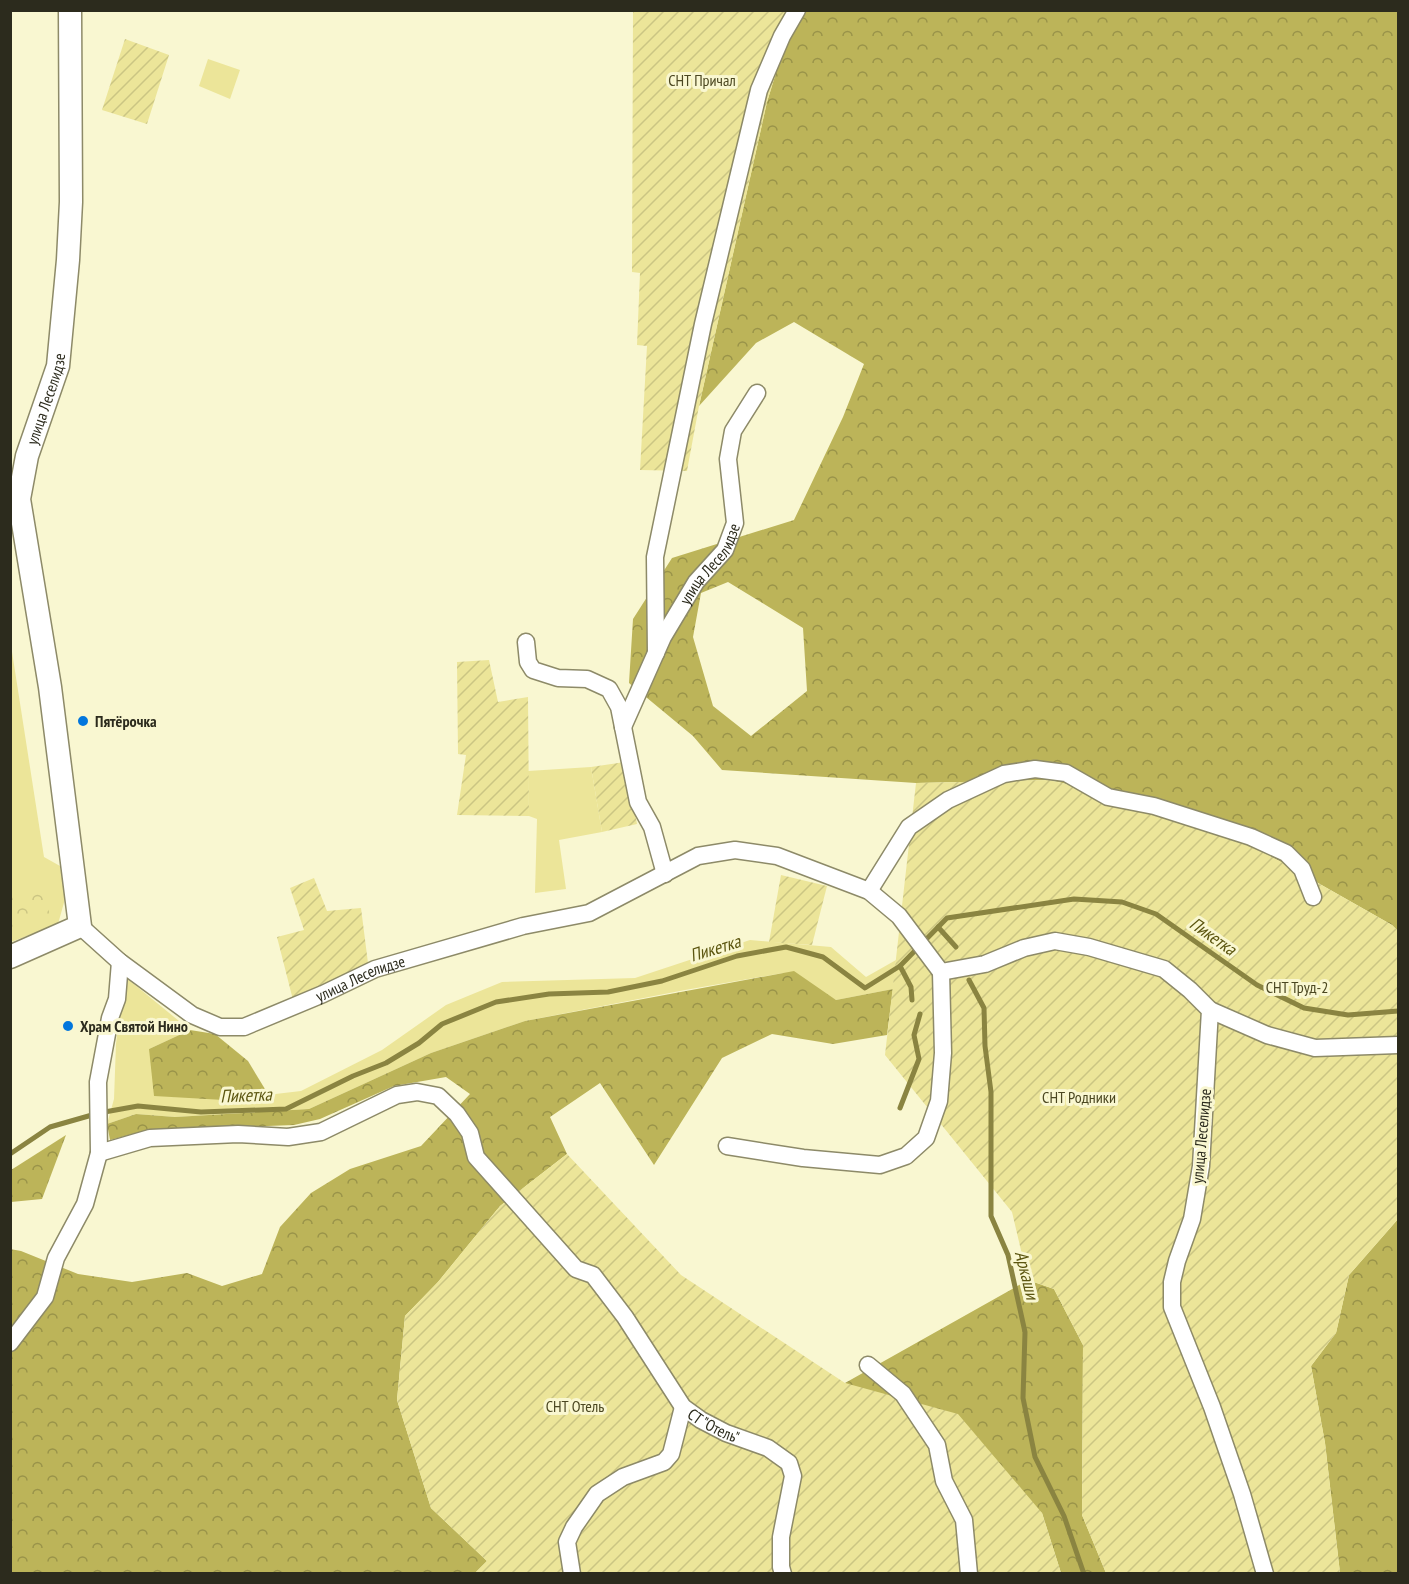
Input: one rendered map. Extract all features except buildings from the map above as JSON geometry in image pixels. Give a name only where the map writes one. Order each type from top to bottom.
[{"type":"street","name":"улица Леселидзе","points":[[70,10],[71,202],[58,366],[27,456],[19,499],[50,687],[80,926],[120,962],[192,1015],[219,1027],[244,1027],[323,994],[375,969],[523,926],[589,913],[698,856],[735,850],[777,856],[869,891],[899,916],[940,972]]},
{"type":"street","points":[[656,653],[655,557],[703,324],[759,90],[782,36],[797,10]]},
{"type":"street","name":"улица Леселидзе","points":[[623,727],[663,637],[696,582],[725,550],[735,523],[728,459],[733,431],[757,393]]},
{"type":"street","points":[[526,642],[528,662],[533,670],[558,678],[587,679],[609,689],[619,707],[638,802],[652,827],[665,874]]},
{"type":"street","points":[[869,891],[909,827],[948,800],[1004,774],[1035,768],[1066,773],[1108,797],[1154,806],[1251,837],[1286,853],[1302,869],[1313,897]]},
{"type":"street","points":[[10,957],[80,926]]},
{"type":"street","points":[[727,1146],[803,1158],[880,1165],[906,1156],[926,1138],[939,1101],[943,1053],[940,972],[986,964],[1024,948],[1055,941],[1089,947],[1164,969],[1210,1010],[1268,1035],[1315,1048],[1398,1045]]},
{"type":"street","points":[[10,1343],[45,1297],[56,1258],[85,1204],[99,1152],[99,1082],[110,1018],[117,999],[120,962]]},
{"type":"street","name":"улица Леселидзе","points":[[1210,1010],[1201,1166],[1192,1219],[1172,1282],[1172,1307],[1216,1417],[1242,1494],[1265,1574]]},
{"type":"street","name":"СТ \"Отель\"","points":[[99,1152],[150,1138],[238,1134],[288,1137],[321,1132],[397,1095],[417,1092],[438,1096],[458,1114],[470,1133],[476,1157],[576,1269],[593,1275],[625,1317],[683,1407],[701,1420],[726,1433],[768,1448],[789,1463],[794,1476],[781,1537],[783,1574]]},
{"type":"street","points":[[868,1365],[903,1394],[937,1445],[944,1481],[964,1520],[969,1574]]},
{"type":"street","points":[[572,1574],[567,1542],[574,1527],[597,1494],[623,1477],[664,1462],[671,1454],[683,1407]]},
{"type":"green space","name":"СНТ Причал","points":[[633,11],[795,11],[767,102],[699,406],[687,471],[640,470],[647,346],[637,345],[640,273],[632,272]]},
{"type":"green space","points":[[795,11],[1398,11],[1398,931],[1392,925],[1202,817],[1050,780],[916,783],[722,770],[693,736],[629,683],[633,619],[672,558],[794,520],[843,417],[864,364],[794,322],[756,343],[699,406],[767,102]],"holes":[[[728,582],[803,628],[807,691],[751,736],[713,706],[693,637],[701,593]]]},
{"type":"green space","points":[[125,39],[169,55],[147,124],[102,110]]},
{"type":"green space","points":[[208,59],[240,70],[230,99],[199,86]]},
{"type":"green space","points":[[10,639],[44,857],[60,866],[65,899],[58,924],[11,942]]},
{"type":"green space","points":[[489,660],[498,702],[528,697],[529,816],[457,815],[466,755],[458,754],[457,662]]},
{"type":"green space","points":[[625,762],[637,824],[602,832],[591,767]]},
{"type":"green space","points":[[591,767],[602,832],[559,840],[566,889],[535,893],[537,819],[529,816],[528,771]]},
{"type":"green space","name":"СНТ Труд-2","points":[[1049,780],[1202,817],[1392,925],[1398,931],[1398,1219],[1349,1275],[1336,1333],[1311,1366],[1325,1443],[1340,1573],[1106,1573],[1082,1515],[1083,1345],[1054,1289],[1028,1280],[1012,1212],[885,1055],[916,783]]},
{"type":"green space","points":[[781,875],[827,886],[812,945],[769,942]]},
{"type":"green space","points":[[314,878],[327,911],[361,908],[368,963],[293,1000],[277,937],[304,930],[290,888]]},
{"type":"green space","points":[[42,888],[50,915],[11,927],[11,896]]},
{"type":"green space","points":[[750,940],[831,947],[866,977],[896,960],[893,989],[836,1000],[783,973],[525,1021],[431,1053],[309,1109],[175,1117],[136,1114],[107,1124],[114,1099],[116,1044],[124,976],[190,1030],[149,1049],[224,1100],[301,1091],[382,1050],[446,1005],[502,982],[635,978]]},
{"type":"green space","points":[[794,971],[836,1000],[893,989],[887,1035],[833,1044],[772,1034],[722,1058],[654,1165],[600,1083],[550,1117],[567,1154],[500,1206],[438,1282],[405,1316],[397,1400],[431,1508],[487,1561],[475,1573],[11,1573],[10,1249],[21,1251],[78,1274],[132,1282],[187,1273],[222,1286],[262,1274],[280,1227],[311,1193],[350,1169],[421,1146],[470,1094],[446,1077],[394,1086],[320,1119],[294,1125],[145,1131],[110,1140],[107,1124],[136,1114],[175,1117],[309,1109],[431,1053],[525,1021]]},
{"type":"green space","points":[[190,1030],[215,1034],[248,1061],[268,1094],[224,1100],[154,1096],[149,1049]]},
{"type":"green space","points":[[66,1135],[42,1199],[11,1202],[11,1170]]},
{"type":"green space","name":"СНТ Отель","points":[[567,1154],[681,1275],[845,1383],[958,1414],[1042,1513],[1061,1573],[475,1573],[487,1561],[431,1508],[397,1400],[405,1316],[438,1282],[500,1206]]},
{"type":"green space","points":[[1398,1219],[1398,1573],[1340,1573],[1325,1443],[1311,1366],[1336,1333],[1349,1275]]},
{"type":"green space","points":[[1028,1280],[1054,1289],[1083,1345],[1082,1515],[1106,1573],[1061,1573],[1042,1513],[845,1383]]},
{"type":"waterway","name":"Пикетка","points":[[10,1154],[50,1127],[99,1113],[138,1106],[201,1112],[286,1109],[353,1076],[386,1063],[419,1043],[442,1024],[496,1002],[549,994],[608,992],[662,981],[737,956],[786,947],[823,957],[865,988],[900,966],[947,918],[1074,899],[1122,902],[1156,914],[1257,985],[1304,1008],[1348,1015],[1398,1011]]},
{"type":"waterway","points":[[938,927],[956,947]]},
{"type":"waterway","points":[[900,966],[911,987],[912,1000]]},
{"type":"waterway","name":"Аркаши","points":[[969,980],[984,1008],[985,1046],[991,1092],[991,1216],[1008,1255],[1025,1332],[1023,1398],[1035,1457],[1064,1516],[1084,1574]]},
{"type":"waterway","points":[[900,1108],[919,1059],[914,1035],[920,1014]]},
{"type":"place","name":"Пятёрочка","points":[[83,721]]},
{"type":"place","name":"Храм Святой Нино","points":[[68,1026]]},
{"type":"park label","name":"СНТ Родники","points":[[1079,1097]]}]
